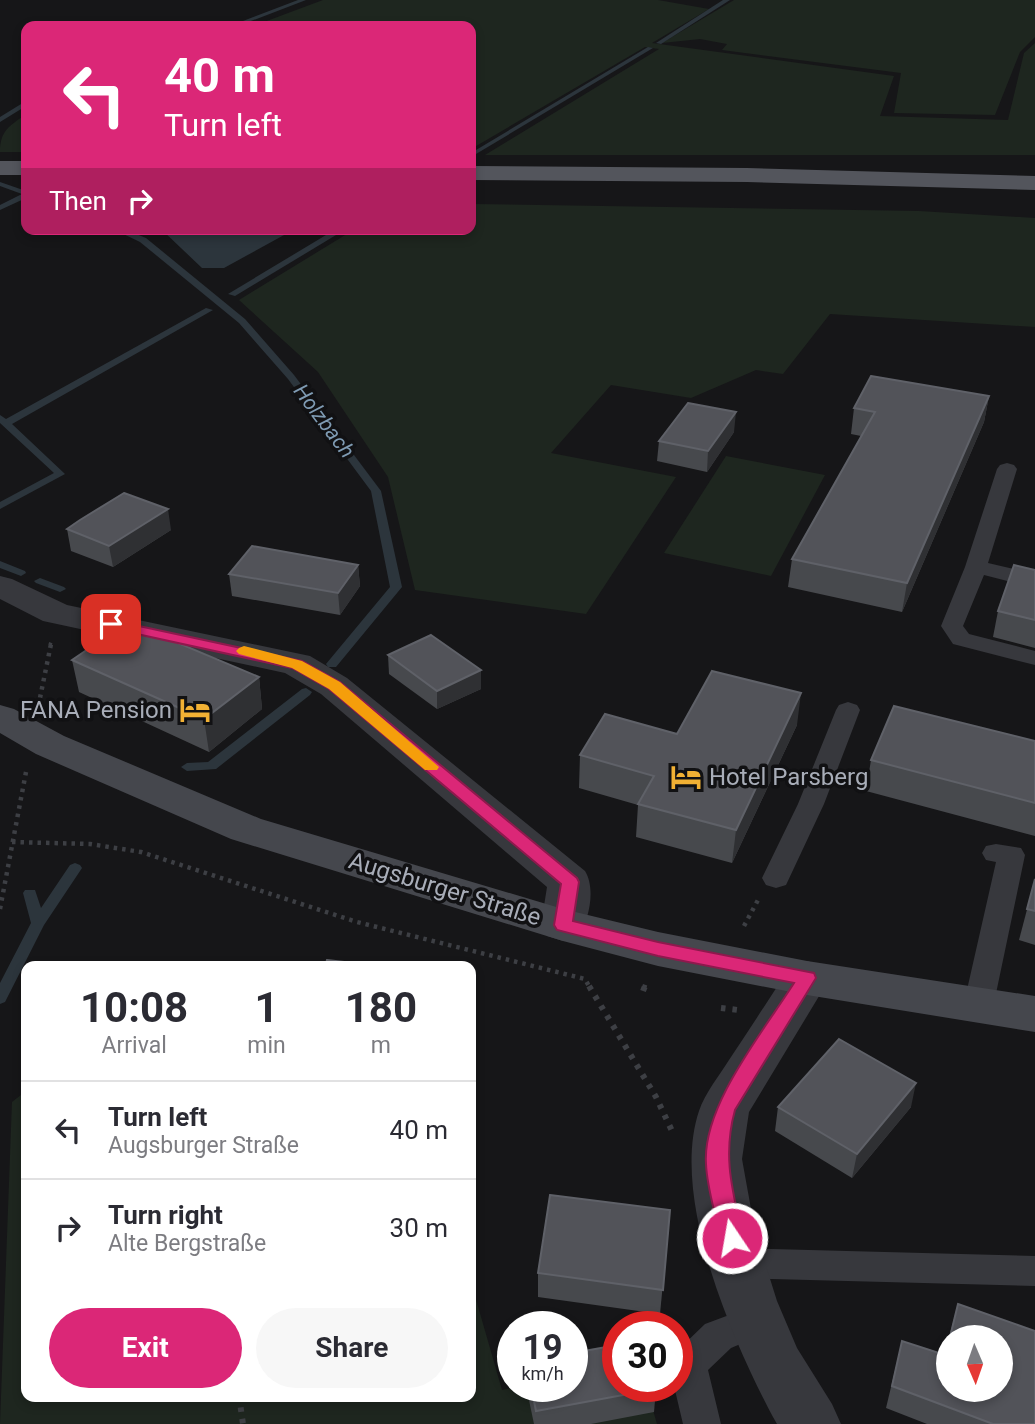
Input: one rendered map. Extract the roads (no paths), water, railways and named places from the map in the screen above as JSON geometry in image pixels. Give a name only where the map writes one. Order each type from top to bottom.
[{"type":"main road","points":[[476,173],[760,175],[1035,183]]},
{"type":"street","points":[[0,586],[56,613],[297,664],[334,686],[570,882],[564,925]]},
{"type":"street","name":"Augsburger Straße","points":[[19,713],[50,745],[246,829],[564,925],[658,949],[807,978],[979,1003],[1035,1014]]},
{"type":"street","points":[[807,978],[725,1108],[718,1132],[716,1164],[737,1263],[756,1321],[800,1408],[811,1424]]},
{"type":"lane","points":[[1007,469],[975,567],[951,626],[961,639],[1035,658]]},
{"type":"lane","points":[[975,567],[1035,581]]},
{"type":"lane","points":[[776,878],[818,806],[849,710]]},
{"type":"lane","points":[[979,1003],[983,932],[1011,855],[996,853]]},
{"type":"lane","points":[[737,1263],[1035,1271]]},
{"type":"lane","points":[[702,1424],[688,1365],[719,1336],[756,1321]]},
{"type":"waterway","name":"Holzbach","points":[[246,21],[303,0]]},
{"type":"waterway","points":[[659,43],[727,0]]},
{"type":"waterway","points":[[476,152],[650,48]]},
{"type":"waterway","name":"Holzbach","points":[[0,120],[21,106]]},
{"type":"waterway","name":"Holzbach","points":[[0,184],[21,191]]},
{"type":"waterway","points":[[0,208],[21,198]]},
{"type":"waterway","name":"Holzbach","points":[[131,235],[143,240],[242,321],[291,377],[376,491],[396,587],[332,664]]},
{"type":"waterway","points":[[232,294],[332,235]]},
{"type":"waterway","points":[[6,423],[209,310]]},
{"type":"waterway","points":[[0,418],[60,474],[0,506]]},
{"type":"waterway","points":[[0,564],[21,573]]},
{"type":"waterway","points":[[40,581],[60,589]]},
{"type":"waterway","name":"Holzbach","points":[[187,767],[211,766],[306,692]]},
{"type":"waterway","name":"Holzbach","points":[[38,923],[75,868]]},
{"type":"waterway","points":[[30,893],[38,923]]},
{"type":"waterway","points":[[0,998],[38,923]]},
{"type":"place","name":"FANA Pension","points":[[195,710]]},
{"type":"place","name":"Hotel Parsberg","points":[[686,777]]}]
